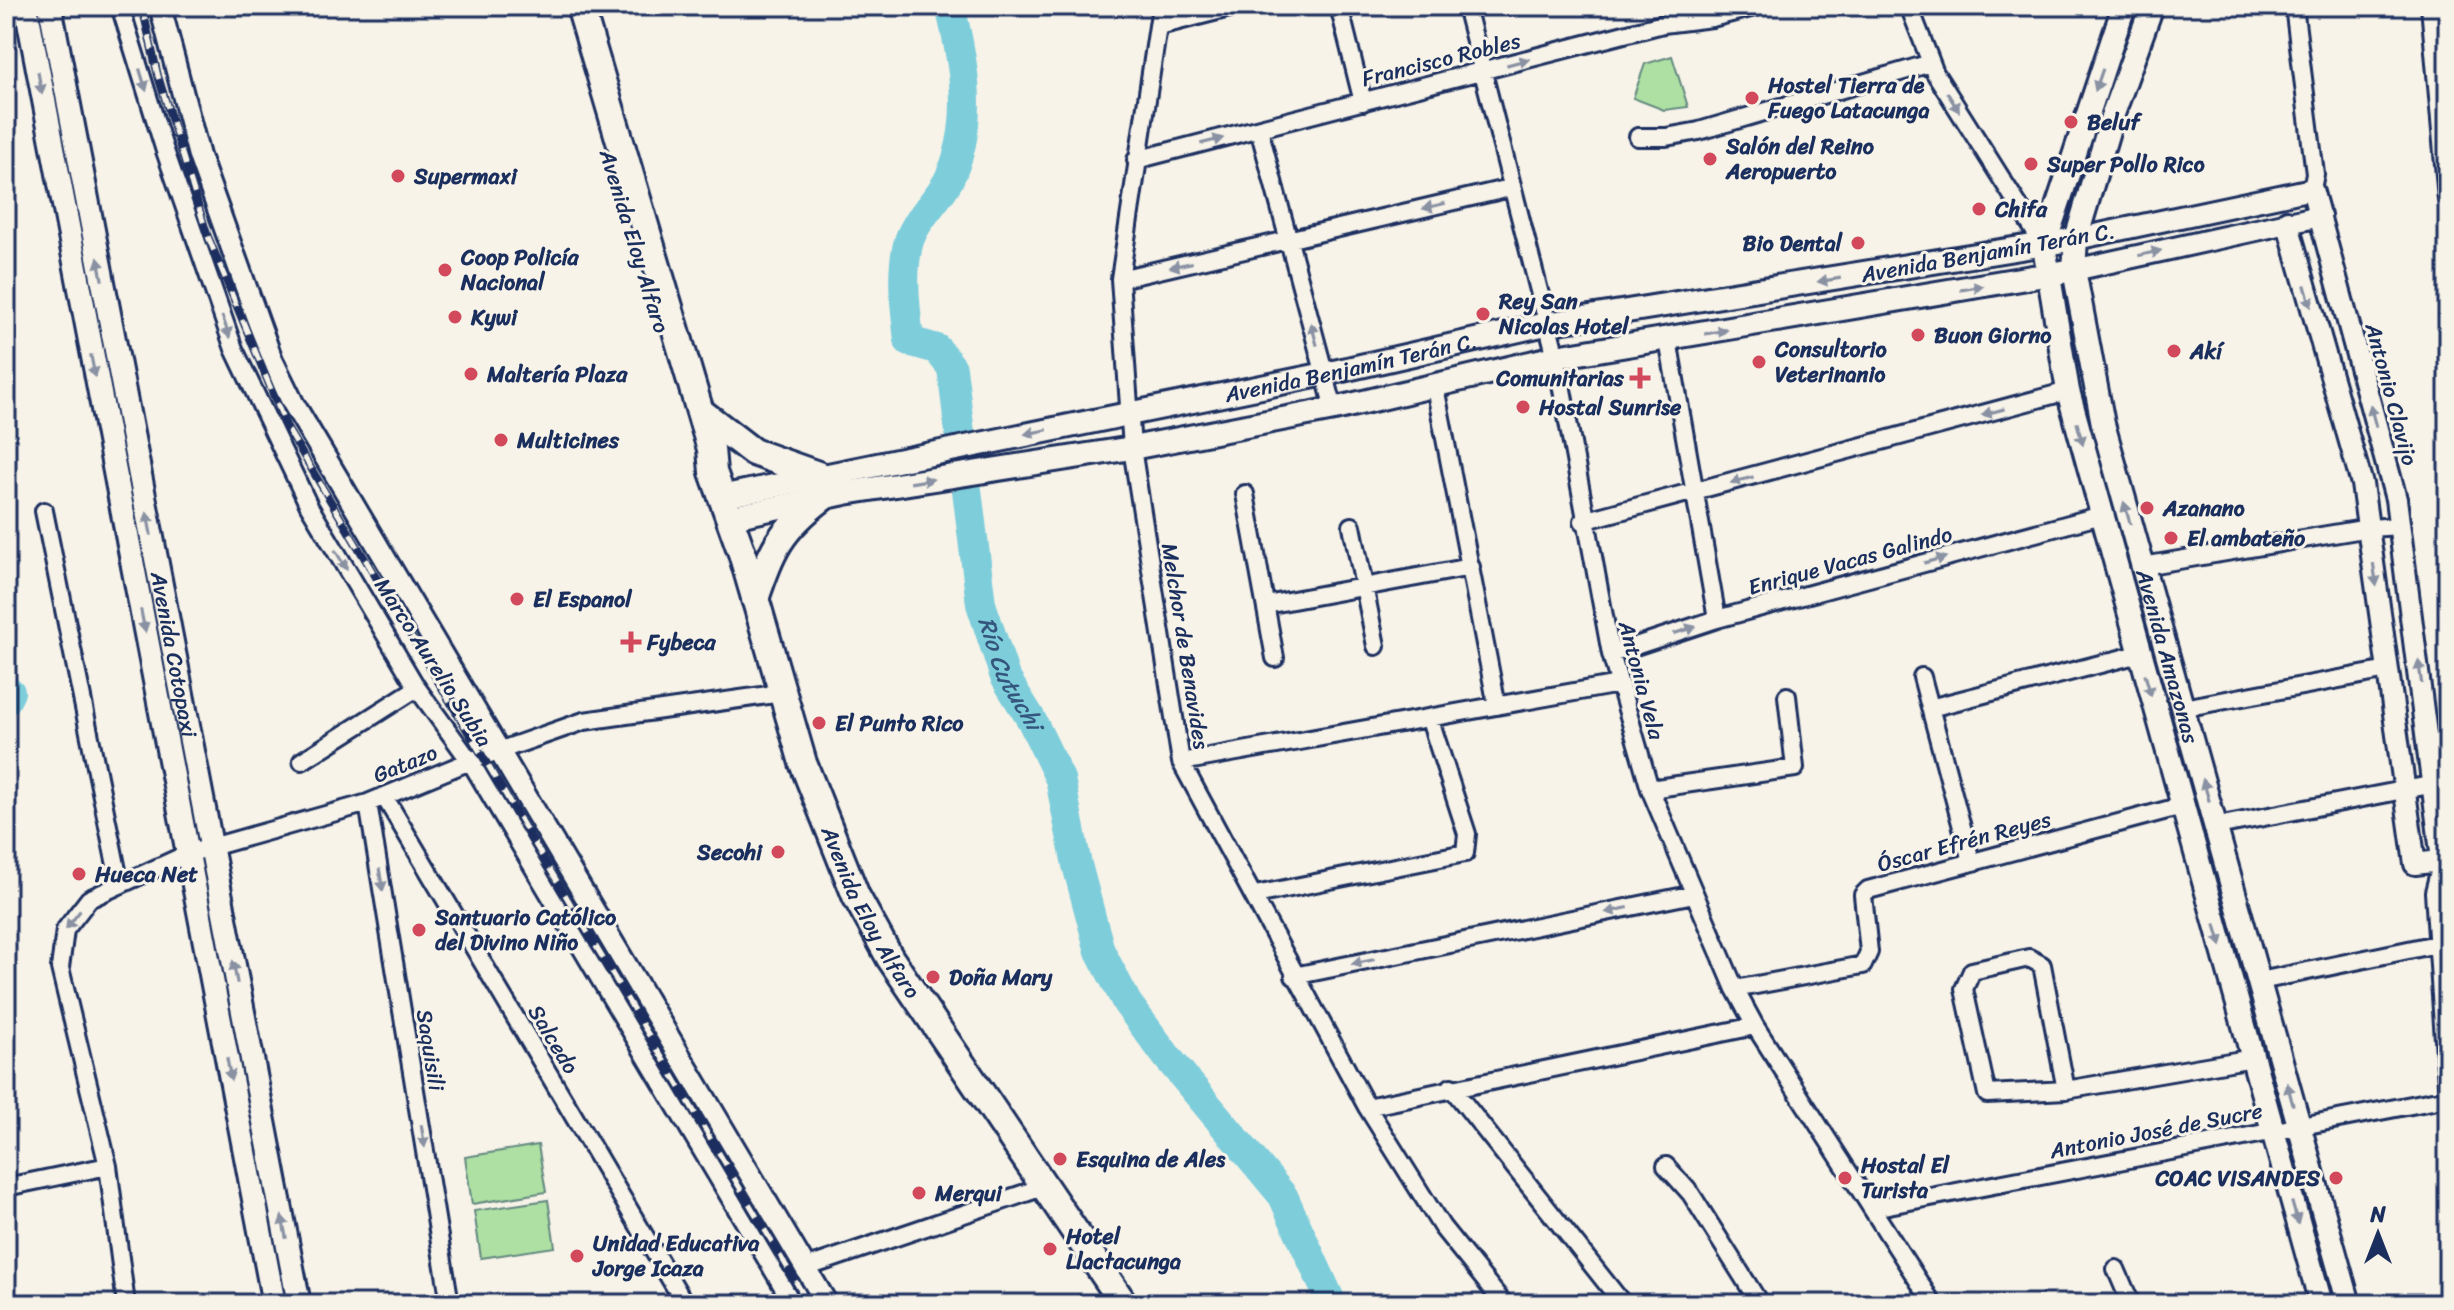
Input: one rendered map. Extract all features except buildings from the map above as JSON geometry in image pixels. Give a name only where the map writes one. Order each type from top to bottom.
[{"type":"main road","name":"Avenida Cotopaxi","points":[[26,6],[274,1304]]},
{"type":"main road","name":"Avenida Cotopaxi","points":[[50,6],[299,1304]]},
{"type":"main road","name":"Avenida Eloy Alfaro","points":[[562,6],[646,271],[697,458],[720,496]]},
{"type":"main road","name":"Avenida Eloy Alfaro","points":[[580,6],[701,412],[720,496],[755,599],[803,763],[856,896],[890,958],[1124,1304]]},
{"type":"main road","points":[[2044,246],[2124,6]]},
{"type":"main road","name":"Avenida Amazonas","points":[[2152,6],[2113,114],[2076,239],[2074,270],[2093,389],[2349,1304]]},
{"type":"main road","name":"Avenida Benjamín Terán C.","points":[[828,489],[845,470],[1325,374],[1546,324],[2076,239]]},
{"type":"main road","name":"Avenida Amazonas","points":[[2044,246],[2068,391],[2321,1304]]},
{"type":"main road","name":"Avenida Benjamín Terán C.","points":[[720,496],[828,489],[1126,449],[1334,409],[1556,357],[2074,270]]},
{"type":"main road","points":[[701,412],[753,452],[828,489],[792,521],[770,555],[755,599]]},
{"type":"main road","points":[[107,438],[131,432]]},
{"type":"main road","points":[[248,1171],[272,1165]]},
{"type":"street","name":"Marco Aurelio Subia","points":[[120,6],[164,148],[234,349],[309,506],[417,688],[470,761],[793,1304]]},
{"type":"street","name":"Marco Aurelio Subia","points":[[160,6],[199,156],[272,360],[293,403],[827,1304]]},
{"type":"street","name":"Melchor de Benavides","points":[[1161,6],[1120,279],[1120,415],[1181,762],[1367,1107],[1442,1227],[1504,1304]]},
{"type":"street","points":[[1159,26],[1237,6]]},
{"type":"street","points":[[1339,6],[1363,102]]},
{"type":"street","name":"Antonia Vela","points":[[1466,6],[1510,188],[1556,357],[1583,521],[1611,654],[1650,789],[1735,989],[1755,1026],[1933,1304]]},
{"type":"street","name":"Francisco Robles","points":[[1136,160],[1710,12],[1758,6]]},
{"type":"street","points":[[1909,6],[1931,63],[2044,246]]},
{"type":"street","name":"Antonio Clavijo","points":[[2294,6],[2315,174],[2312,189],[2396,499],[2444,830],[2445,860],[2434,892],[2448,1099]]},
{"type":"street","points":[[2430,6],[2447,199]]},
{"type":"street","points":[[1638,137],[1666,137],[1699,131],[1931,63]]},
{"type":"street","points":[[1259,129],[1334,409]]},
{"type":"street","points":[[1120,279],[1290,242],[1510,188]]},
{"type":"street","name":"Avenida Benjamín Terán C.","points":[[2076,239],[2312,189]]},
{"type":"street","name":"Avenida Benjamín Terán C.","points":[[2074,270],[2320,216]]},
{"type":"street","points":[[2287,221],[2362,484],[2415,864],[2434,892]]},
{"type":"street","points":[[1668,340],[1717,619]]},
{"type":"street","points":[[1435,387],[1497,706]]},
{"type":"street","points":[[1583,521],[2068,391]]},
{"type":"street","points":[[1245,494],[1275,658]]},
{"type":"street","points":[[44,511],[120,885]]},
{"type":"street","name":"Enrique Vacas Galindo","points":[[1611,654],[1717,619],[2102,515]]},
{"type":"street","points":[[1352,526],[1376,646]]},
{"type":"street","points":[[2143,566],[2369,528],[2400,526]]},
{"type":"street","points":[[1266,605],[1471,567]]},
{"type":"street","points":[[1930,708],[2139,654]]},
{"type":"street","points":[[2183,708],[2388,670]]},
{"type":"street","points":[[1922,677],[1971,861]]},
{"type":"street","points":[[1181,762],[1619,684]]},
{"type":"street","points":[[302,761],[417,688]]},
{"type":"street","name":"Gatazo","points":[[126,1304],[108,1166],[60,968],[65,930],[89,899],[187,854],[368,803],[498,750],[584,721],[782,693]]},
{"type":"street","points":[[1650,789],[1795,768],[1787,696]]},
{"type":"street","points":[[1255,895],[1461,856],[1468,848],[1467,834],[1430,720]]},
{"type":"street","points":[[2217,826],[2435,784]]},
{"type":"street","name":"Salcedo","points":[[384,796],[685,1304]]},
{"type":"street","name":"Saquisili","points":[[368,803],[450,1304]]},
{"type":"street","name":"Óscar Efrén Reyes","points":[[1735,989],[1863,965],[1869,952],[1865,892],[2182,806]]},
{"type":"street","points":[[2411,833],[2444,830]]},
{"type":"street","points":[[2415,864],[2445,860]]},
{"type":"street","points":[[1294,976],[1694,894]]},
{"type":"street","points":[[2260,981],[2437,944]]},
{"type":"street","points":[[2066,1090],[2042,965],[2029,958],[1972,971],[1964,989],[1985,1092],[2066,1090],[2253,1058]]},
{"type":"street","points":[[1367,1107],[1451,1087],[1755,1026]]},
{"type":"street","points":[[1451,1087],[1623,1304]]},
{"type":"street","name":"Antonio José de Sucre","points":[[1873,1208],[2448,1099]]},
{"type":"street","points":[[6,1187],[108,1166]]},
{"type":"street","points":[[1666,1166],[1691,1194],[1760,1304]]},
{"type":"street","points":[[805,1268],[1043,1187]]},
{"type":"street","points":[[2116,1269],[2131,1304]]},
{"type":"green space","points":[[1672,56],[1688,107],[1664,110],[1633,98],[1645,64]]},
{"type":"green space","points":[[538,1145],[546,1192],[472,1204],[465,1157]]},
{"type":"green space","points":[[548,1200],[555,1247],[481,1258],[474,1211]]},
{"type":"waterway","name":"Río Cutuchi","points":[[950,6],[963,72],[965,116],[962,138],[948,181],[909,240],[904,272],[905,295],[909,341],[937,349],[952,368],[981,604],[1005,677],[1031,719],[1060,779],[1077,865],[1100,951],[1127,1003],[1168,1058],[1283,1196],[1332,1304]]},
{"type":"waterway","points":[[6,689],[10,692],[6,700]]},
{"type":"railway","points":[[142,6],[158,76],[207,234],[287,428],[809,1304]]},
{"type":"place","name":"Hostel Tierra de Fuego Latacunga","points":[[1752,98]]},
{"type":"place","name":"Beluf","points":[[2071,122]]},
{"type":"place","name":"Salón del Reino Aeropuerto","points":[[1710,159]]},
{"type":"place","name":"Super Pollo Rico","points":[[2031,164]]},
{"type":"place","name":"Supermaxi","points":[[398,176]]},
{"type":"place","name":"Chifa","points":[[1979,209]]},
{"type":"place","name":"Bio Dental","points":[[1858,243]]},
{"type":"place","name":"Coop Policía Nacional","points":[[445,270]]},
{"type":"place","name":"Rey San Nicolas Hotel","points":[[1483,314]]},
{"type":"place","name":"Kywi","points":[[455,317]]},
{"type":"place","name":"Buon Giorno","points":[[1918,335]]},
{"type":"place","name":"Akí","points":[[2174,351]]},
{"type":"place","name":"Consultorio Veterinanio","points":[[1759,362]]},
{"type":"place","name":"Maltería Plaza","points":[[471,374]]},
{"type":"place","name":"Comunitarias","points":[[1640,378]]},
{"type":"place","name":"Hostal Sunrise","points":[[1523,407]]},
{"type":"place","name":"Multicines","points":[[501,440]]},
{"type":"place","name":"Azanano","points":[[2147,508]]},
{"type":"place","name":"El ambateño","points":[[2171,538]]},
{"type":"place","name":"El Espanol","points":[[517,599]]},
{"type":"place","name":"Fybeca","points":[[631,642]]},
{"type":"place","name":"El Punto Rico","points":[[819,723]]},
{"type":"place","name":"Secohi","points":[[778,852]]},
{"type":"place","name":"Hueca Net","points":[[79,874]]},
{"type":"place","name":"Santuario Católico del Divino Niño","points":[[419,930]]},
{"type":"place","name":"Doña Mary","points":[[933,977]]},
{"type":"place","name":"Esquina de Ales","points":[[1060,1159]]},
{"type":"place","name":"Hostal El Turista","points":[[1845,1178]]},
{"type":"place","name":"COAC VISANDES","points":[[2336,1178]]},
{"type":"place","name":"Merqui","points":[[919,1193]]},
{"type":"place","name":"Hotel Llactacunga","points":[[1050,1249]]},
{"type":"place","name":"Unidad Educativa Jorge Icaza","points":[[577,1256]]}]
